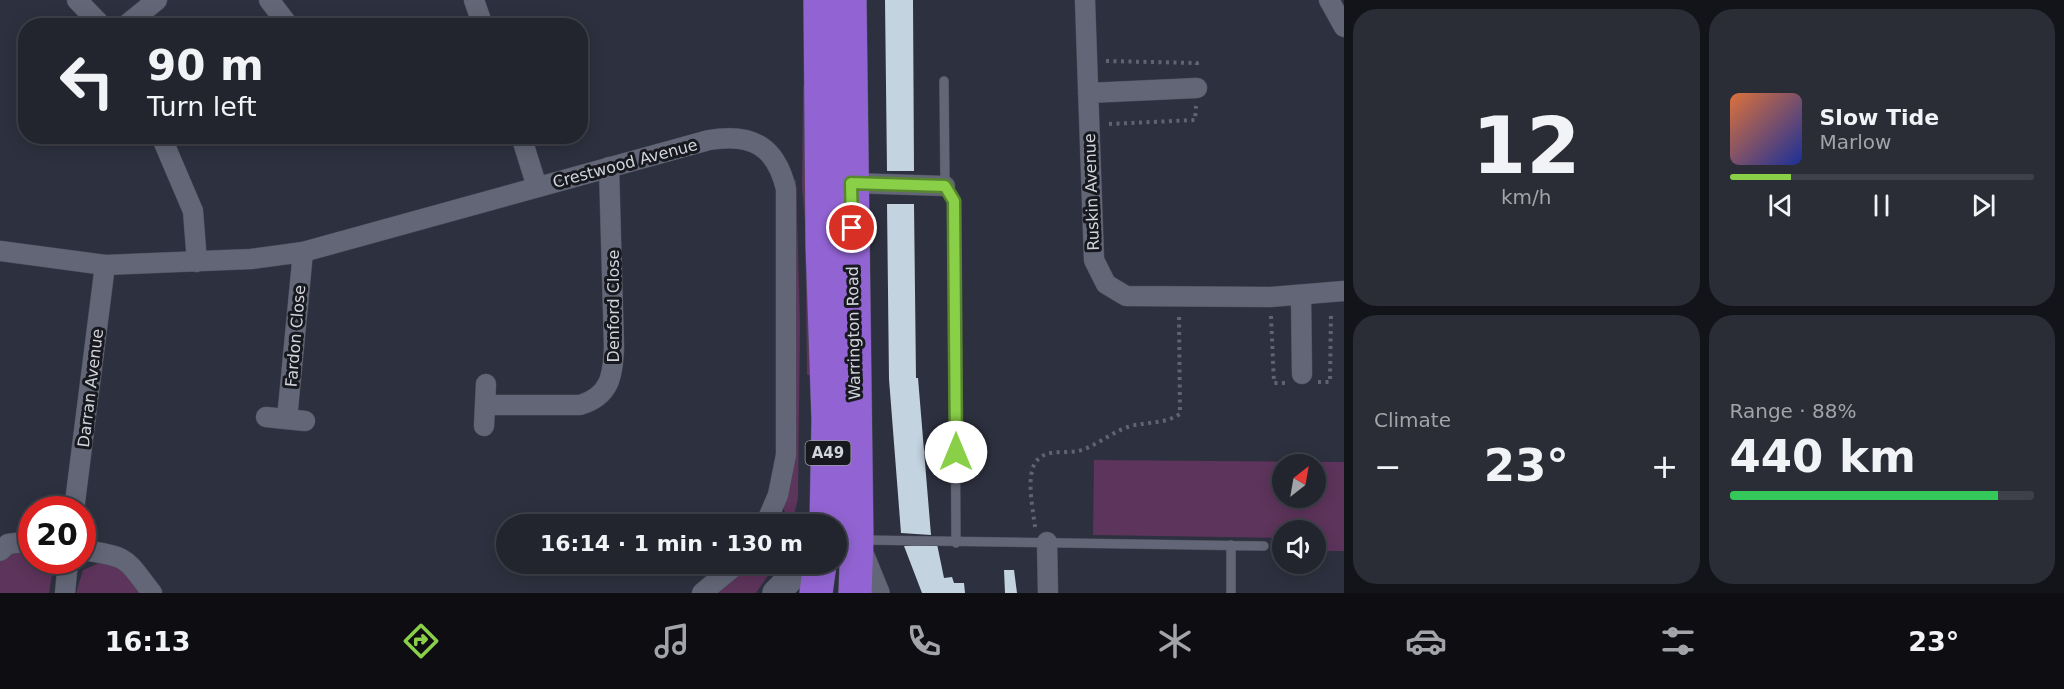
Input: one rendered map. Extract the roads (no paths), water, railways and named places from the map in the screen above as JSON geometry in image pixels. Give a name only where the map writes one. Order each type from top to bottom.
[{"type":"highway","name":"Warrington Road","points":[[820,0],[822,244],[828,454],[825,514]]},
{"type":"highway","name":"Warrington Road","points":[[850,0],[857,544],[855,593]]},
{"type":"highway","points":[[816,593],[819,574]]},
{"type":"main road","points":[[857,544],[876,593]]},
{"type":"main road","points":[[776,593],[795,574]]},
{"type":"street","points":[[77,0],[94,18]]},
{"type":"street","points":[[135,18],[157,0]]},
{"type":"street","points":[[269,0],[283,18]]},
{"type":"street","name":"Ruskin Avenue","points":[[1085,0],[1094,260],[1106,284],[1126,296],[1179,298],[1301,295],[1344,291]]},
{"type":"street","points":[[1329,0],[1344,27]]},
{"type":"street","points":[[481,2],[482,18]]},
{"type":"street","points":[[1088,93],[1197,88]]},
{"type":"street","name":"Crestwood Avenue","points":[[0,251],[105,265],[197,262],[303,252],[609,167],[724,138],[753,141],[769,151],[782,172],[786,189],[786,455],[778,495],[770,514]]},
{"type":"street","points":[[164,144],[193,212],[197,262]]},
{"type":"street","points":[[524,144],[537,187]]},
{"type":"street","name":"Denford Close","points":[[486,405],[580,405],[593,401],[609,386],[612,377],[614,347],[609,167]]},
{"type":"street","points":[[851,183],[945,186]]},
{"type":"street","name":"Fardon Close","points":[[266,417],[296,420],[303,252]]},
{"type":"street","name":"Darran Avenue","points":[[76,496],[105,265]]},
{"type":"street","points":[[1301,295],[1302,374]]},
{"type":"street","points":[[484,426],[486,384]]},
{"type":"street","points":[[0,551],[8,544],[18,543]]},
{"type":"street","points":[[1041,543],[1048,593]]},
{"type":"street","points":[[96,553],[121,557],[139,572],[152,593]]},
{"type":"street","points":[[65,593],[67,574]]},
{"type":"street","points":[[702,593],[724,574]]},
{"type":"lane","points":[[944,81],[945,186],[954,201],[956,543]]},
{"type":"lane","points":[[857,544],[1041,543],[1264,546]]},
{"type":"lane","points":[[1231,593],[1232,545]]}]
